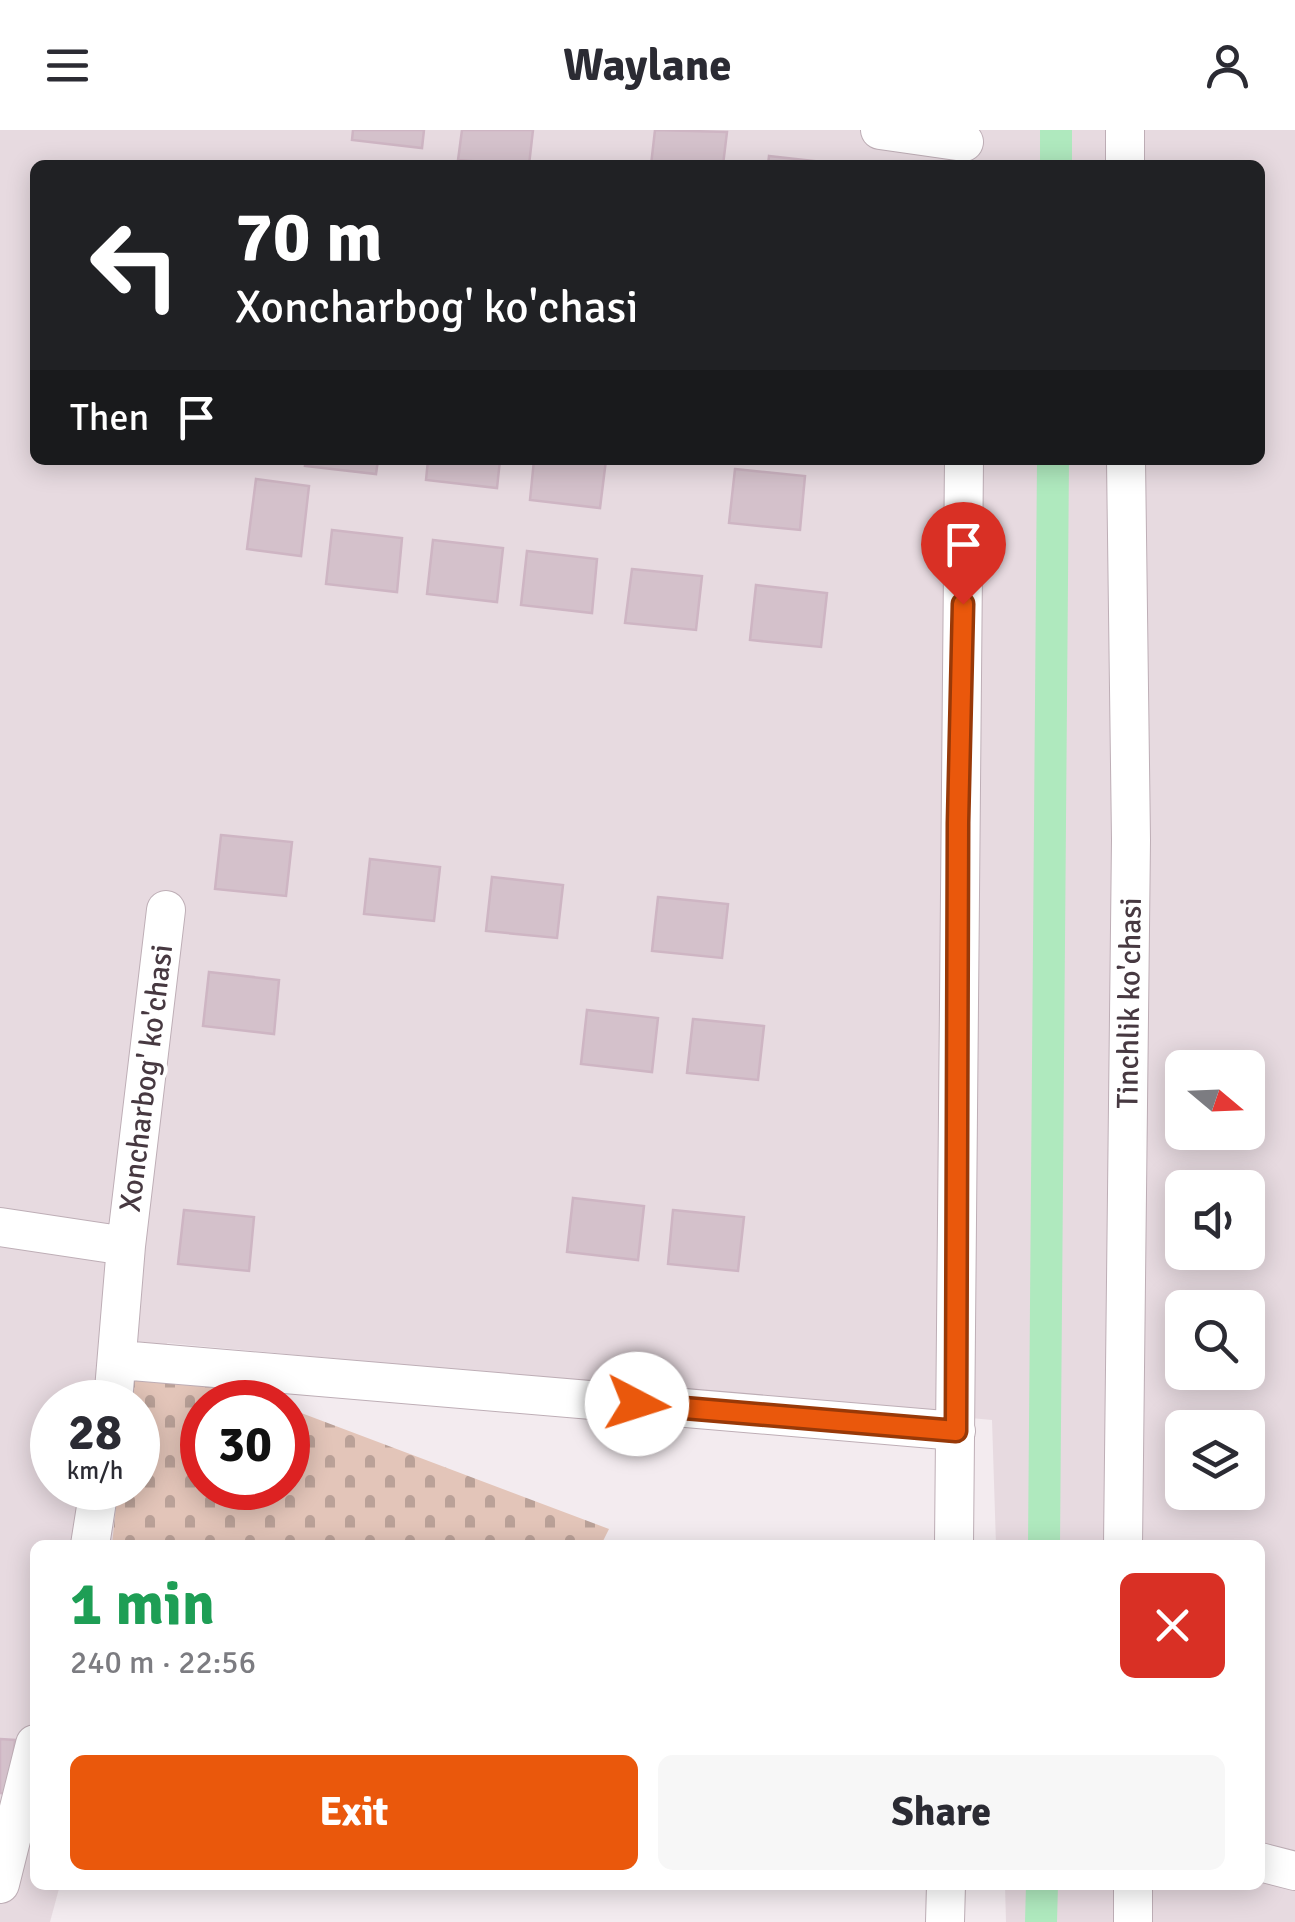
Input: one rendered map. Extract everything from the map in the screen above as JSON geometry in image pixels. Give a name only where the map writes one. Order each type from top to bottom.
[{"type":"street","points":[[880,130],[964,146]]},
{"type":"street","points":[[1125,130],[1125,160]]},
{"type":"street","points":[[954,1540],[964,465]]},
{"type":"street","name":"Tinchlik ko'chasi","points":[[1123,1540],[1131,840],[1126,465]]},
{"type":"street","name":"Xoncharbog' ko'chasi","points":[[117,1380],[126,1246],[166,910]]},
{"type":"street","name":"Xoncharbog' ko'chasi","points":[[0,1227],[126,1246]]},
{"type":"street","points":[[120,1360],[956,1431]]},
{"type":"street","points":[[91,1540],[96,1510]]},
{"type":"street","points":[[0,1884],[30,1764]]},
{"type":"street","points":[[1265,1863],[1295,1871]]},
{"type":"street","points":[[945,1922],[946,1890]]},
{"type":"street","points":[[1132,1890],[1133,1922]]},
{"type":"shaded area","points":[[0,130],[1295,130],[1295,1922],[1006,1922],[1005,1890],[1265,1890],[1265,1540],[996,1540],[992,1420],[167,1343],[160,1383],[160,1380],[30,1380],[30,1510],[138,1510],[133,1540],[30,1540],[30,1890],[59,1890],[50,1922],[0,1922]]},
{"type":"green space","points":[[131,1376],[180,1383],[180,1510],[310,1510],[310,1416],[609,1529],[604,1540],[113,1540],[116,1510],[160,1510],[160,1380],[131,1380]]},
{"type":"building","points":[[353,130],[424,130],[422,148],[352,140]]},
{"type":"building","points":[[462,130],[533,130],[530,160],[458,160]]},
{"type":"building","points":[[655,130],[727,132],[724,160],[652,160]]},
{"type":"building","points":[[769,156],[804,160],[769,160]]},
{"type":"building","points":[[305,465],[377,465],[376,474]]},
{"type":"building","points":[[428,465],[499,465],[497,488],[426,480]]},
{"type":"building","points":[[534,465],[605,465],[600,508],[530,500]]},
{"type":"building","points":[[735,469],[805,476],[800,530],[729,523]]},
{"type":"building","points":[[256,479],[309,486],[301,556],[247,549]]},
{"type":"building","points":[[332,530],[402,538],[397,592],[326,584]]},
{"type":"building","points":[[433,540],[503,548],[497,602],[427,594]]},
{"type":"building","points":[[527,551],[597,559],[592,613],[521,605]]},
{"type":"building","points":[[632,569],[702,576],[696,630],[625,623]]},
{"type":"building","points":[[756,585],[827,593],[821,647],[750,640]]},
{"type":"building","points":[[221,835],[292,842],[286,896],[215,889]]},
{"type":"building","points":[[370,859],[440,867],[434,921],[364,914]]},
{"type":"building","points":[[492,877],[563,885],[557,938],[486,931]]},
{"type":"building","points":[[658,897],[728,904],[722,958],[652,951]]},
{"type":"building","points":[[209,972],[279,980],[274,1034],[203,1026]]},
{"type":"building","points":[[587,1010],[658,1018],[652,1072],[581,1064]]},
{"type":"building","points":[[693,1019],[764,1026],[758,1080],[687,1073]]},
{"type":"building","points":[[573,1198],[644,1206],[638,1260],[567,1252]]},
{"type":"building","points":[[184,1210],[254,1217],[249,1271],[178,1264]]},
{"type":"building","points":[[673,1210],[744,1217],[738,1271],[668,1264]]},
{"type":"building","points":[[0,1739],[15,1740],[9,1794],[0,1793]]},
{"type":"waterway","points":[[1056,130],[1056,160]]},
{"type":"waterway","points":[[1044,1540],[1053,465]]},
{"type":"waterway","points":[[1041,1922],[1042,1890]]},
{"type":"route","points":[[637,1404],[956,1431],[958,823],[963,604]]}]
